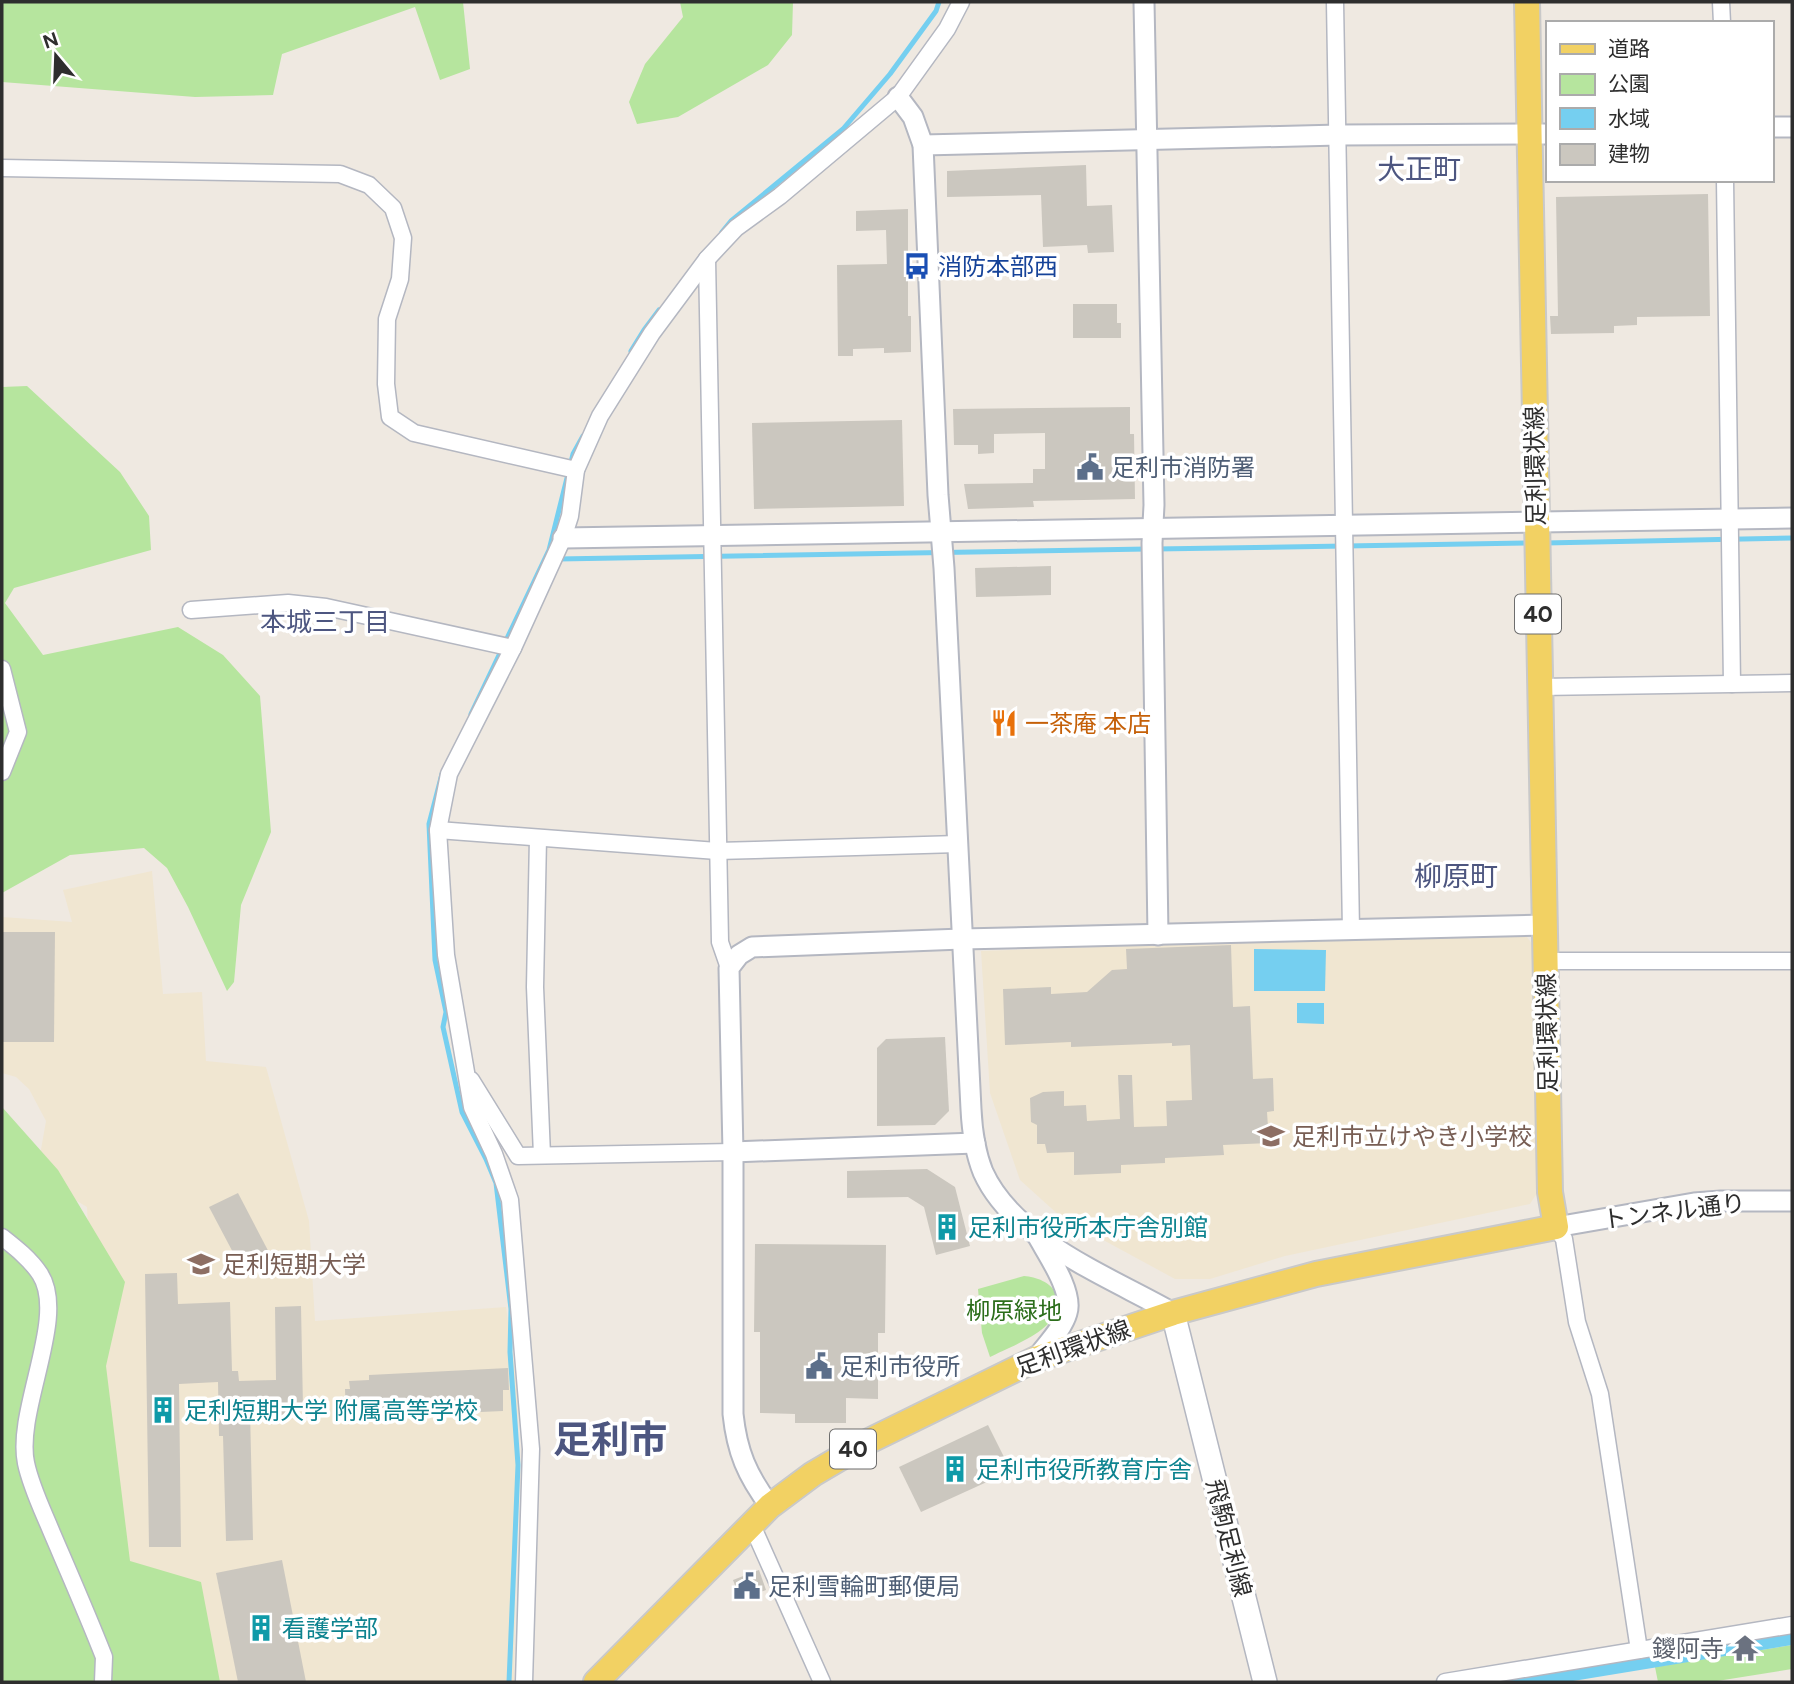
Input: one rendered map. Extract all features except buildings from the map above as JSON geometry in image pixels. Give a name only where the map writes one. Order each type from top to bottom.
[{"type":"main road","name":"足利環状線","points":[[596,1682],[751,1524],[813,1474],[869,1441],[1036,1359],[1173,1313],[1328,1272],[1556,1227],[1550,1192],[1536,523],[1538,134],[1527,2]]},
{"type":"main road","name":"飛駒足利線","points":[[1173,1313],[1265,1682]]},
{"type":"street","points":[[524,1682],[531,1449],[510,1200],[494,1154],[472,1107],[446,955],[438,831],[449,774],[513,648],[563,538],[570,516],[576,470],[607,404],[652,333],[707,259],[736,228],[790,188],[898,97],[947,29],[961,2]]},
{"type":"street","points":[[1144,2],[1154,505],[1152,526],[1158,935]]},
{"type":"street","points":[[1335,2],[1351,931]]},
{"type":"street","points":[[1721,2],[1722,21]]},
{"type":"street","points":[[898,97],[913,117],[923,145],[937,481],[975,1143],[983,1172],[998,1198],[1026,1227],[1173,1313]]},
{"type":"street","points":[[1773,127],[1792,127]]},
{"type":"street","points":[[923,145],[1339,135],[1538,134]]},
{"type":"street","points":[[2,168],[340,174],[369,185],[393,208],[403,238],[400,279],[387,319],[386,384],[390,417],[414,433],[576,470]]},
{"type":"street","points":[[1725,182],[1732,684]]},
{"type":"street","points":[[707,259],[710,535],[720,942],[729,968],[733,1152],[733,1414],[736,1441],[746,1467],[770,1506]]},
{"type":"street","points":[[563,538],[1152,526],[1792,518]]},
{"type":"street","points":[[191,610],[288,603],[326,607],[513,648]]},
{"type":"street","points":[[2,669],[18,732],[2,772]]},
{"type":"street","points":[[1540,687],[1792,683]]},
{"type":"street","points":[[438,831],[718,851],[958,844]]},
{"type":"street","points":[[538,838],[535,987],[542,1155]]},
{"type":"street","points":[[729,968],[738,955],[752,947],[962,939],[1545,925]]},
{"type":"street","points":[[1546,961],[1792,961]]},
{"type":"street","points":[[466,1071],[518,1156],[733,1152],[975,1143]]},
{"type":"street","name":"トンネル通り","points":[[1556,1227],[1721,1200],[1792,1201]]},
{"type":"street","points":[[1556,1227],[1564,1239],[1577,1322],[1600,1394],[1639,1650]]},
{"type":"street","points":[[1036,1359],[1064,1320],[1069,1304],[1060,1276],[1038,1236]]},
{"type":"street","points":[[2,1237],[22,1252],[42,1276],[48,1300],[45,1343],[23,1439],[26,1463],[35,1492],[104,1657],[103,1682]]},
{"type":"street","points":[[751,1524],[822,1682]]},
{"type":"street","points":[[1445,1682],[1792,1625]]},
{"type":"shaded area","name":"足利短期大学","points":[[152,871],[163,994],[202,992],[206,1061],[266,1067],[309,1221],[315,1321],[506,1307],[518,1394],[514,1682],[200,1682],[102,1526],[87,1207],[58,1190],[40,1155],[46,1121],[29,1089],[16,1077],[2,1073],[2,917],[72,922],[63,890]]},
{"type":"shaded area","name":"足利市立けやき小学校","points":[[1524,933],[1533,945],[1539,1190],[1530,1204],[1285,1256],[1210,1279],[1175,1279],[1061,1217],[1020,1180],[990,1093],[981,951]]},
{"type":"green space","points":[[2,2],[463,2],[470,69],[440,80],[415,7],[282,54],[273,95],[195,97],[2,82]]},
{"type":"green space","points":[[680,2],[793,2],[792,35],[768,65],[678,117],[637,124],[629,102],[645,64],[683,17]]},
{"type":"green space","points":[[27,386],[120,472],[149,516],[151,550],[14,588],[5,603],[43,655],[178,627],[223,655],[260,696],[271,832],[241,905],[234,982],[227,991],[167,868],[144,848],[70,855],[2,893],[2,387]]},
{"type":"green space","points":[[2,1107],[58,1170],[125,1282],[106,1366],[130,1561],[201,1582],[220,1682],[2,1682]]},
{"type":"green space","name":"柳原緑地","points":[[1024,1276],[1043,1281],[1054,1290],[1058,1306],[1054,1316],[1036,1334],[990,1357],[982,1333],[978,1289]]},
{"type":"green space","points":[[1792,1645],[1792,1669],[1711,1682],[1658,1682],[1655,1667]]},
{"type":"water","points":[[1254,949],[1326,950],[1325,991],[1254,991]]},
{"type":"water","points":[[1297,1003],[1324,1003],[1324,1024],[1297,1023]]},
{"type":"water","points":[[1792,1633],[1792,1645],[1567,1682],[1487,1682]]},
{"type":"waterway","points":[[722,232],[731,221],[843,129],[890,74],[936,11],[939,2]]},
{"type":"waterway","points":[[631,351],[659,310]]},
{"type":"waterway","points":[[471,714],[549,550],[573,454],[583,436]]},
{"type":"waterway","points":[[1545,543],[1792,538]]},
{"type":"waterway","points":[[1156,549],[1532,543]]},
{"type":"waterway","points":[[558,559],[1147,549]]},
{"type":"waterway","points":[[442,774],[429,824],[435,960],[446,1012],[443,1027],[462,1112],[496,1183],[511,1309],[510,1352],[518,1465],[509,1682]]},
{"type":"place","name":"消防本部西","points":[[917,266]]},
{"type":"place","name":"足利市消防署","points":[[1090,467]]},
{"type":"place","name":"一茶庵 本店","points":[[1004,723]]},
{"type":"place","name":"足利市立けやき小学校","points":[[1271,1136]]},
{"type":"place","name":"足利市役所本庁舎別館","points":[[947,1227]]},
{"type":"place","name":"足利短期大学","points":[[201,1264]]},
{"type":"place","name":"足利市役所","points":[[819,1366]]},
{"type":"place","name":"足利短期大学 附属高等学校","points":[[163,1410]]},
{"type":"place","name":"足利市役所教育庁舎","points":[[955,1469]]},
{"type":"place","name":"足利雪輪町郵便局","points":[[747,1586]]},
{"type":"place","name":"看護学部","points":[[261,1628]]},
{"type":"place","name":"鑁阿寺","points":[[1745,1648]]},
{"type":"district","name":"大正町","points":[[1419,169]]},
{"type":"district","name":"本城三丁目","points":[[325,622]]},
{"type":"district","name":"柳原町","points":[[1456,876]]},
{"type":"district","name":"足利市","points":[[610,1440]]}]
